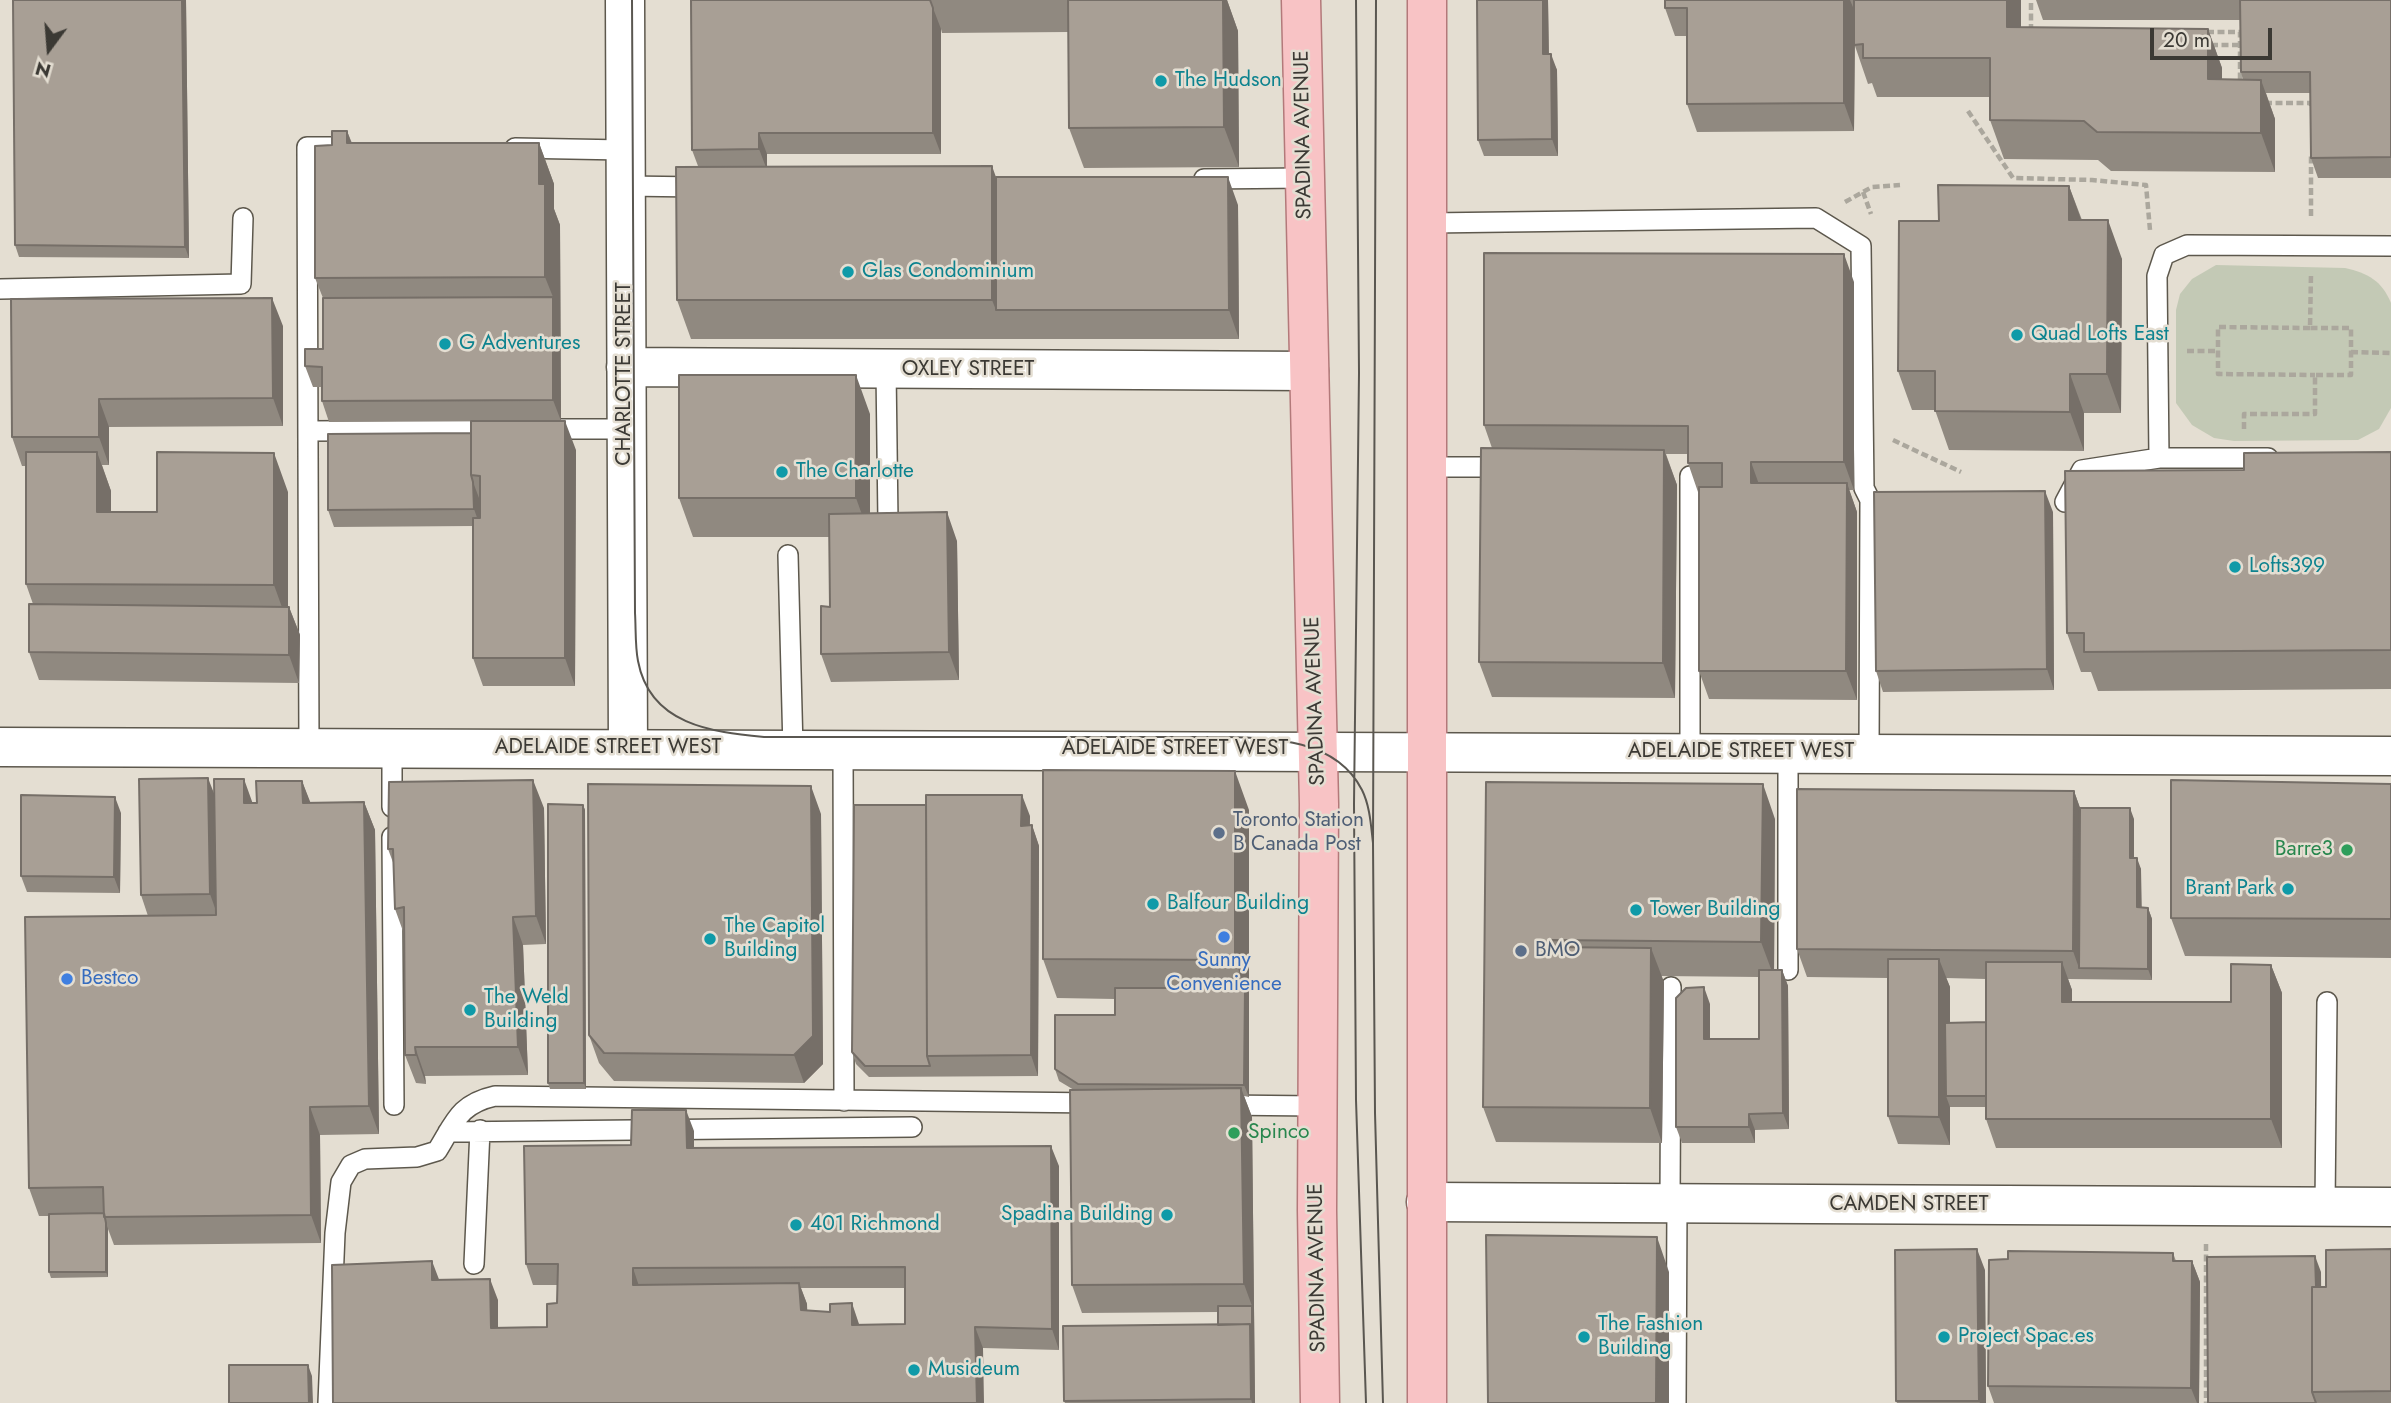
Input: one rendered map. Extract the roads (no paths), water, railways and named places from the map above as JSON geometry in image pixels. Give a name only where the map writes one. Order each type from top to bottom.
[{"type":"main road","name":"CHARLOTTE STREET","points":[[625,0],[628,748]]},
{"type":"main road","name":"SPADINA AVENUE","points":[[1301,0],[1317,750],[1320,1403]]},
{"type":"main road","points":[[1427,0],[1427,1403]]},
{"type":"main road","name":"OXLEY STREET","points":[[626,368],[1309,371]]},
{"type":"main road","name":"ADELAIDE STREET WEST","points":[[0,747],[1425,750],[2391,756]]},
{"type":"main road","name":"CAMDEN STREET","points":[[1426,1202],[2391,1207]]},
{"type":"lane","points":[[309,748],[307,146],[362,147]]},
{"type":"lane","points":[[502,148],[723,187]]},
{"type":"lane","points":[[1181,180],[1304,178]]},
{"type":"lane","points":[[0,289],[241,284],[243,218]]},
{"type":"lane","points":[[1429,223],[1816,218],[1861,246],[1864,488],[1870,500],[1869,753]]},
{"type":"lane","points":[[2159,458],[2157,276],[2164,255],[2187,245],[2391,246]]},
{"type":"lane","points":[[886,370],[888,522]]},
{"type":"lane","points":[[310,431],[625,429]]},
{"type":"lane","points":[[2065,502],[2082,470],[2159,458],[2284,458]]},
{"type":"lane","points":[[1428,467],[1534,467]]},
{"type":"lane","points":[[1689,476],[1690,752]]},
{"type":"lane","points":[[789,555],[793,749]]},
{"type":"lane","points":[[392,748],[394,1105]]},
{"type":"lane","points":[[843,748],[844,1101]]},
{"type":"lane","points":[[1788,752],[1788,970]]},
{"type":"lane","points":[[1671,987],[1676,1403]]},
{"type":"lane","points":[[2325,1207],[2327,1002]]},
{"type":"lane","points":[[328,1403],[335,1233],[341,1182],[351,1165],[365,1159],[417,1157],[438,1151],[465,1107],[495,1096],[1122,1104]]},
{"type":"lane","points":[[1205,1104],[1317,1106]]},
{"type":"lane","points":[[448,1132],[912,1127]]},
{"type":"lane","points":[[474,1264],[480,1130]]},
{"type":"tram line","points":[[632,0],[635,613],[638,661],[645,682],[655,699],[669,712],[704,728],[764,737],[1217,737],[1257,738],[1299,744],[1318,750],[1350,773],[1367,803],[1373,843]]},
{"type":"tram line","points":[[1356,0],[1359,373],[1354,804],[1356,1100],[1366,1403]]},
{"type":"tram line","points":[[1376,0],[1373,843],[1375,1113],[1383,1403]]},
{"type":"place","name":"The Hudson","points":[[1161,81]]},
{"type":"place","name":"Glas Condominium","points":[[848,272]]},
{"type":"place","name":"Quad Lofts East","points":[[2017,335]]},
{"type":"place","name":"G Adventures","points":[[445,344]]},
{"type":"place","name":"The Charlotte","points":[[782,472]]},
{"type":"place","name":"Lofts399","points":[[2235,567]]},
{"type":"place","name":"Toronto Station B Canada Post","points":[[1219,833]]},
{"type":"place","name":"Barre3","points":[[2347,850]]},
{"type":"place","name":"Brant Park","points":[[2288,889]]},
{"type":"place","name":"Balfour Building","points":[[1153,904]]},
{"type":"place","name":"Tower Building","points":[[1636,910]]},
{"type":"place","name":"Sunny Convenience","points":[[1224,937]]},
{"type":"place","name":"The Capitol Building","points":[[710,939]]},
{"type":"place","name":"BMO","points":[[1521,951]]},
{"type":"place","name":"Bestco","points":[[67,979]]},
{"type":"place","name":"The Weld Building","points":[[470,1010]]},
{"type":"place","name":"Spinco","points":[[1234,1133]]},
{"type":"place","name":"Spadina Building","points":[[1167,1215]]},
{"type":"place","name":"401 Richmond","points":[[796,1225]]},
{"type":"place","name":"The Fashion Building","points":[[1584,1337]]},
{"type":"place","name":"Project Spac.es","points":[[1944,1337]]},
{"type":"place","name":"Musideum","points":[[914,1370]]}]
